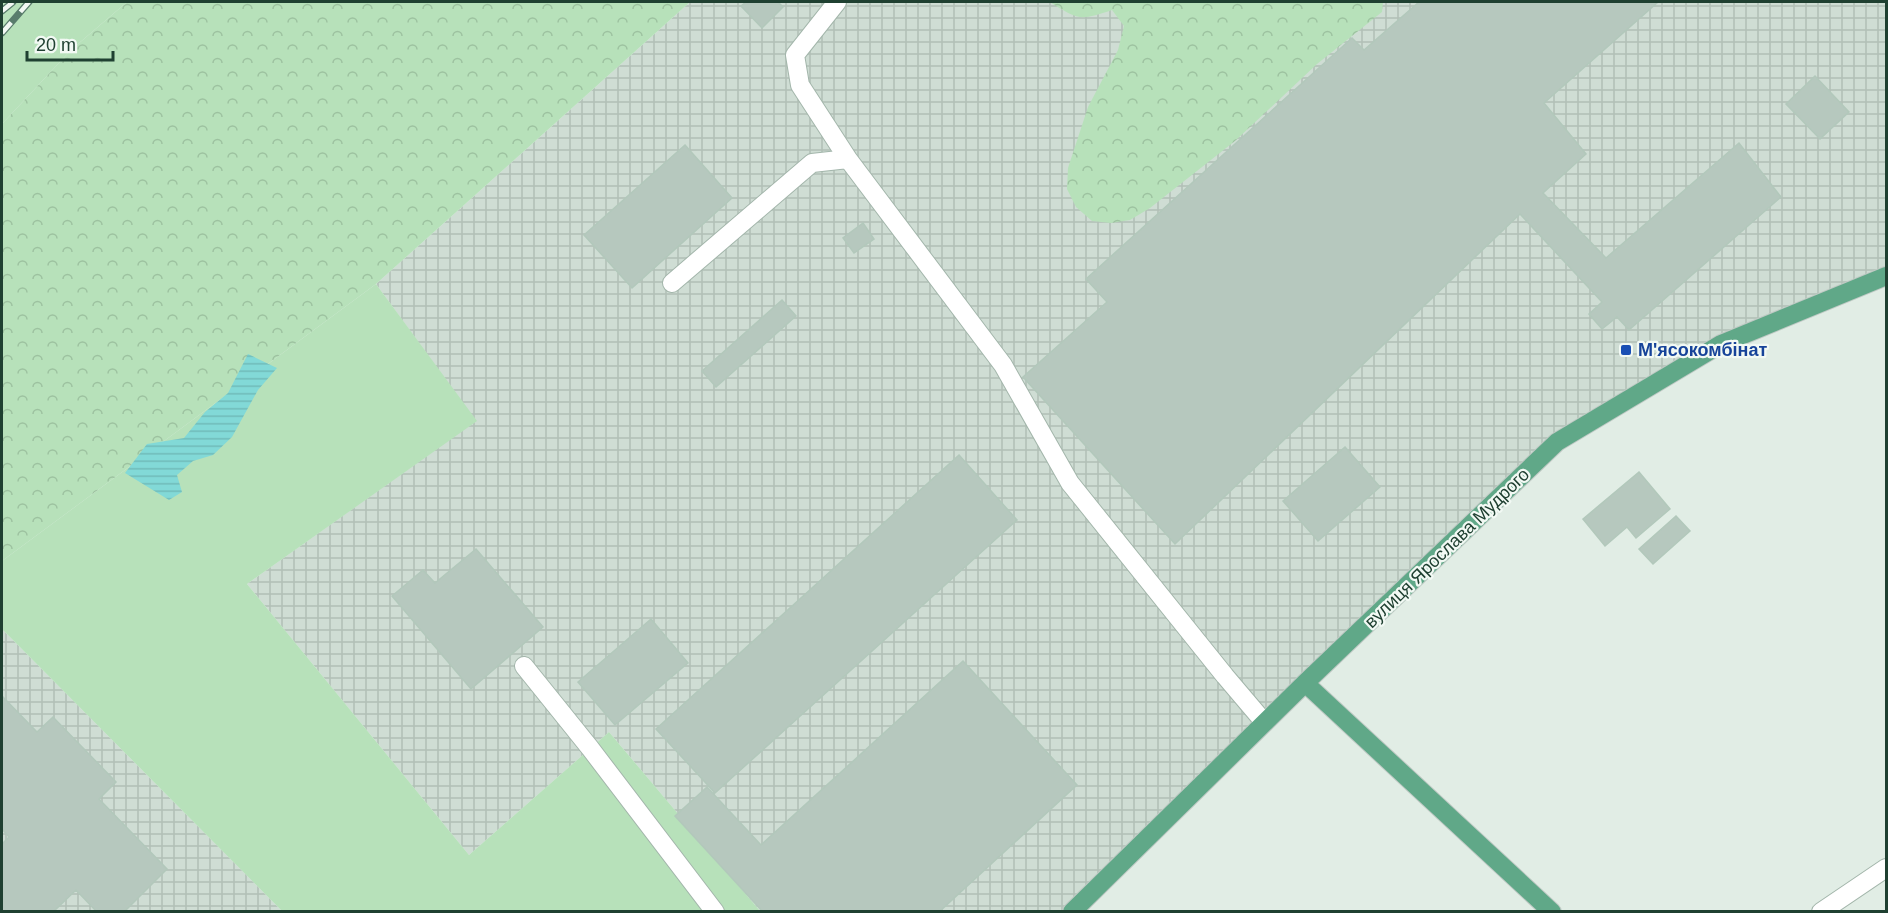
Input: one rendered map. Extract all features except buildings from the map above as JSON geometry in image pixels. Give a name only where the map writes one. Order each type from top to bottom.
[{"type":"main road","name":"вулиця Ярослава Мудрого","points":[[1072,912],[1264,722],[1557,442],[1721,344],[1887,276]]},
{"type":"main road","points":[[1305,683],[1552,912]]},
{"type":"lane","points":[[837,2],[795,55],[800,85],[848,159],[1003,365],[1070,483],[1264,722]]},
{"type":"lane","points":[[672,283],[812,164],[848,159]]},
{"type":"lane","points":[[524,666],[590,748],[715,912]]},
{"type":"lane","points":[[1821,912],[1887,868]]},
{"type":"shaded area","points":[[690,2],[1886,2],[1886,271],[1790,312],[1550,441],[1064,911],[760,911],[609,732],[469,855],[247,584],[476,421],[376,284]]},
{"type":"shaded area","points":[[2,629],[282,911],[2,911]]},
{"type":"green space","points":[[2,2],[127,2],[71,50],[2,124]]},
{"type":"green space","points":[[127,2],[690,2],[376,284],[2,561],[2,124],[71,50]]},
{"type":"green space","points":[[1050,2],[1383,2],[1382,12],[1317,64],[1235,141],[1150,208],[1130,220],[1111,223],[1092,221],[1076,207],[1067,189],[1068,168],[1088,107],[1118,50],[1124,26],[1112,10],[1093,16],[1080,17]]},
{"type":"green space","points":[[376,284],[477,421],[247,584],[469,855],[609,732],[760,911],[282,911],[2,629],[2,561]]},
{"type":"water","points":[[248,354],[277,368],[258,390],[232,437],[213,455],[193,461],[177,475],[182,492],[169,500],[125,473],[147,444],[184,438],[205,412],[228,393]]},
{"type":"railway","points":[[2,11],[13,2]]},
{"type":"railway","points":[[2,33],[29,2]]},
{"type":"place","name":"М'ясокомбінат","points":[[1626,350]]}]
